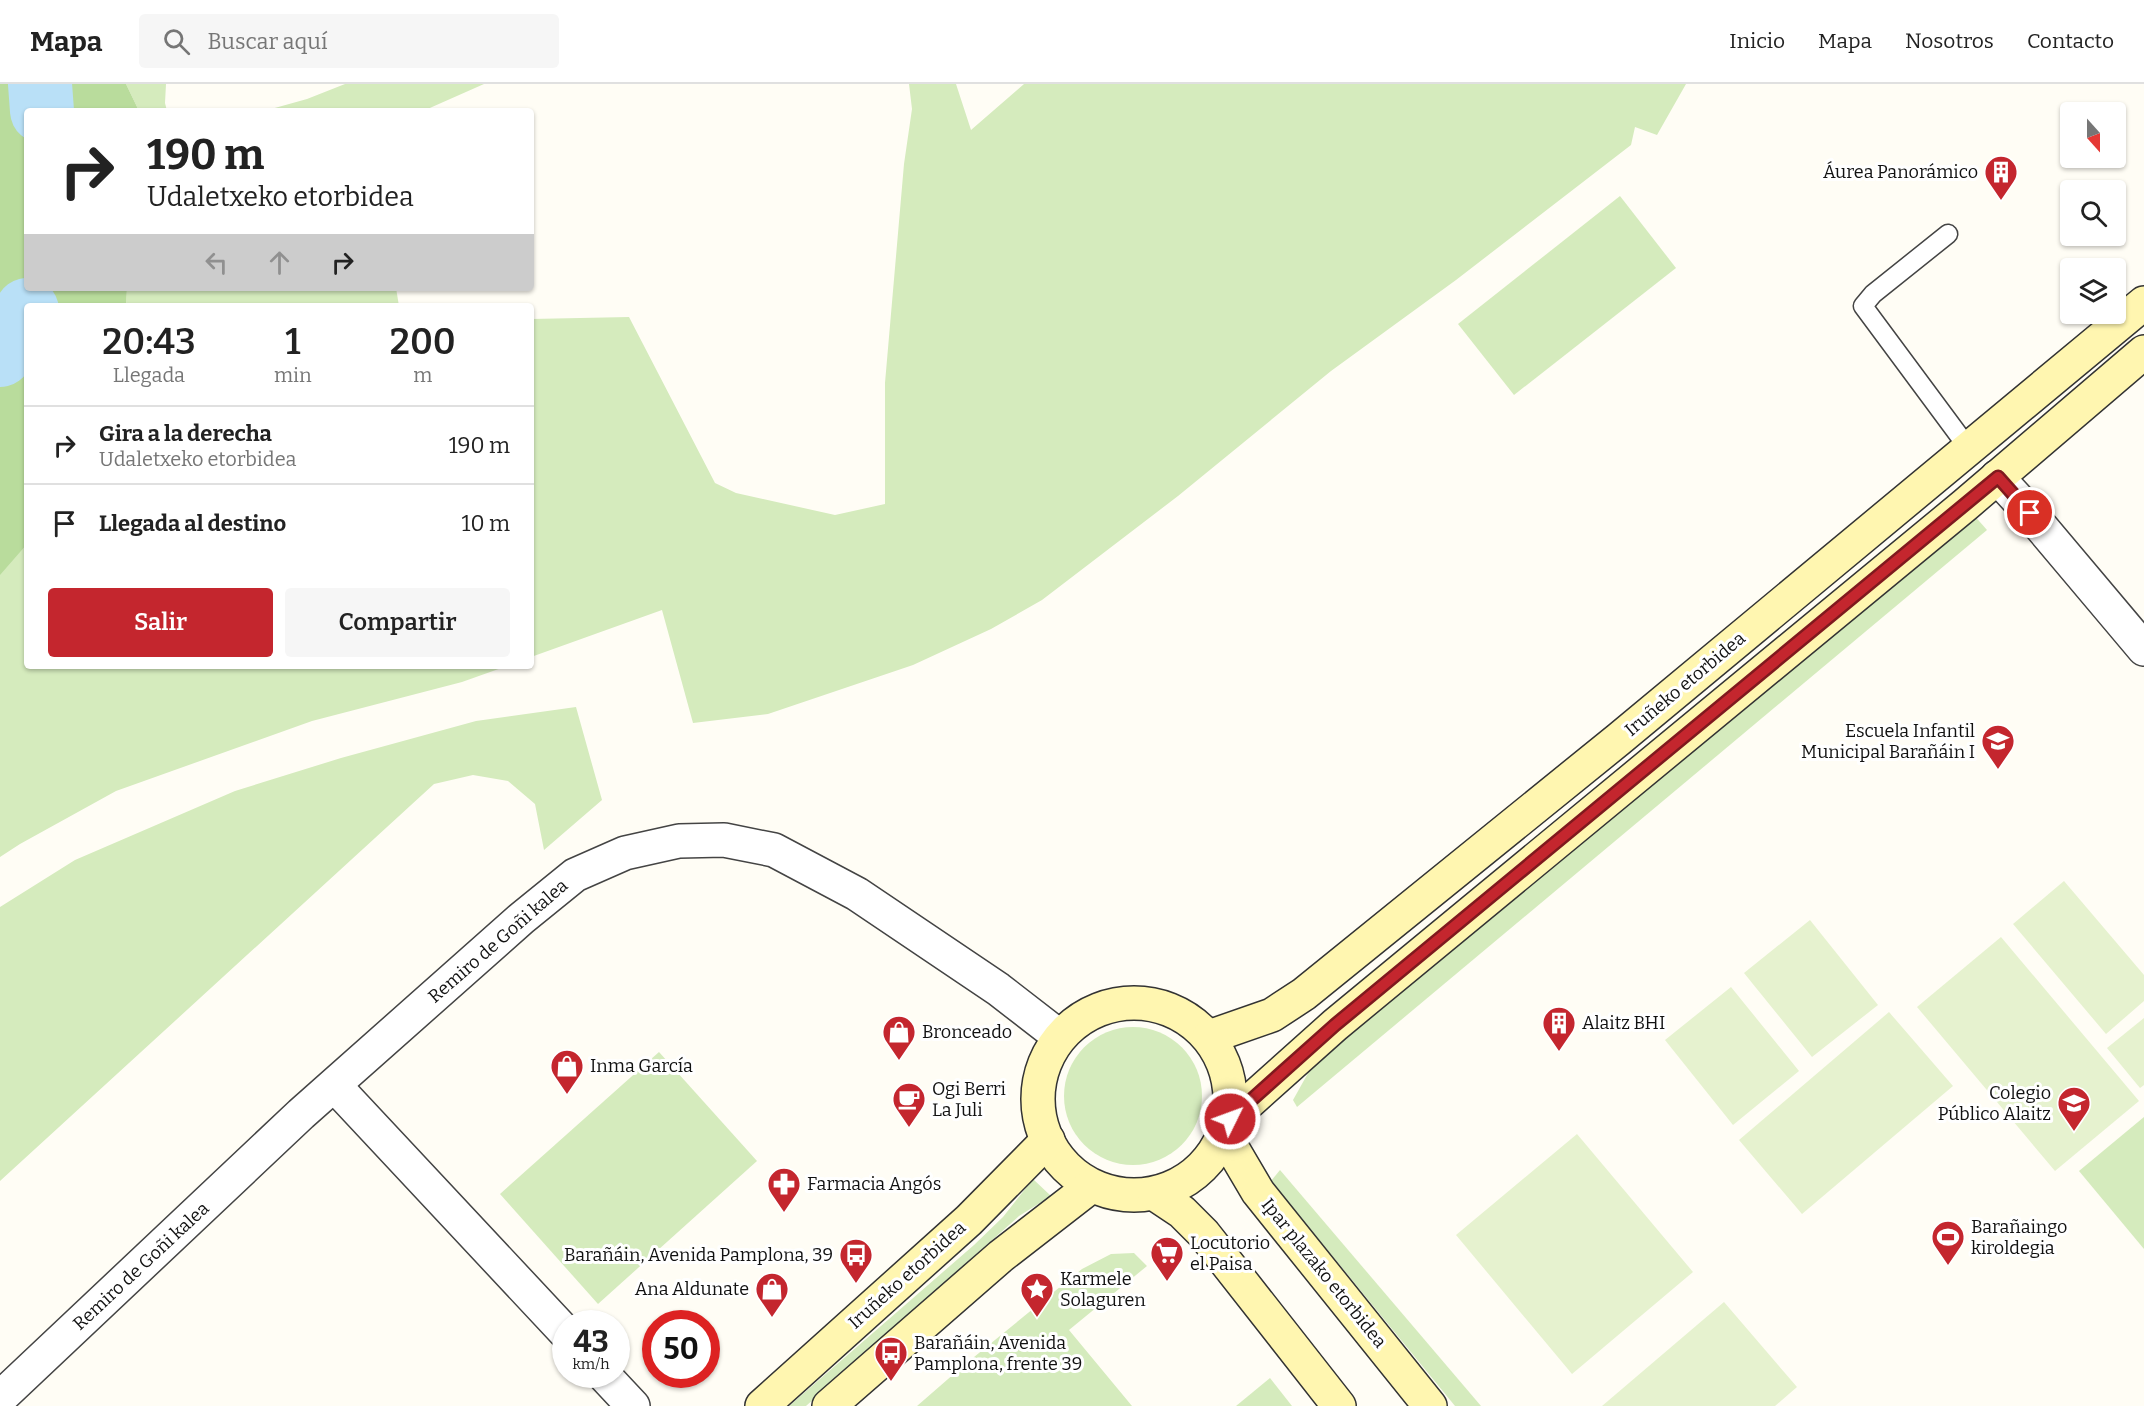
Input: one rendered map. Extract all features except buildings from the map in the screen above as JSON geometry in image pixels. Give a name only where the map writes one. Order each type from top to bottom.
[{"type":"main road","name":"Iruñeko etorbidea","points":[[1209,1037],[1272,1015],[1304,994],[1628,731],[2144,303]]},
{"type":"main road","points":[[1227,1127],[1231,1090],[1229,1080],[1224,1062],[1209,1037],[1183,1015],[1152,1004],[1118,1004],[1086,1015],[1060,1037],[1046,1060],[1038,1086],[1038,1113],[1048,1140],[1064,1167],[1090,1187],[1122,1196],[1155,1194],[1185,1183],[1209,1162],[1227,1127],[1340,1021],[1998,477],[2144,352]]},
{"type":"main road","name":"Ipar plazako etorbidea","points":[[1227,1127],[1258,1192],[1430,1406]]},
{"type":"main road","name":"Iruñeko etorbidea","points":[[762,1406],[969,1220],[1048,1140]]},
{"type":"main road","points":[[830,1406],[1001,1256],[1090,1187]]},
{"type":"main road","points":[[1155,1194],[1182,1212],[1204,1234],[1339,1406]]},
{"type":"street","points":[[1998,477],[2144,649]]},
{"type":"street","name":"Remiro de Goñi kalea","points":[[0,1398],[293,1122],[522,918],[575,875],[625,853],[679,841],[724,840],[774,850],[857,894],[998,989],[1060,1037]]},
{"type":"street","points":[[335,1086],[552,1318]]},
{"type":"street","points":[[616,1388],[633,1406]]},
{"type":"lane","points":[[1948,234],[1873,294],[1863,306],[1969,449]]},
{"type":"green space","points":[[0,84],[126,84],[138,108],[24,108],[24,291],[127,291],[126,303],[24,303],[24,547],[0,575]]},
{"type":"green space","points":[[126,84],[166,84],[166,108],[138,108]]},
{"type":"green space","points":[[345,84],[484,84],[430,108],[275,108],[307,99]]},
{"type":"green space","points":[[909,84],[956,84],[971,130],[1024,84],[1686,84],[1657,135],[1635,127],[1631,145],[1456,280],[1331,371],[1178,496],[1042,600],[991,629],[913,665],[768,714],[693,723],[662,610],[534,656],[534,319],[629,317],[715,483],[736,493],[835,515],[885,504],[885,383],[904,164],[912,109]]},
{"type":"green space","points":[[1620,196],[1676,268],[1514,395],[1458,324]]},
{"type":"green space","points":[[127,291],[396,291],[398,303],[126,303]]},
{"type":"green space","points":[[1965,505],[1987,530],[1297,1107],[1293,1100],[1335,1025]]},
{"type":"green space","points":[[24,544],[24,669],[499,669],[462,682],[312,721],[116,791],[0,857],[0,571]]},
{"type":"green space","points":[[576,707],[602,800],[544,850],[535,804],[508,781],[473,775],[434,784],[0,1181],[0,907],[75,860],[235,791],[341,758],[476,721]]},
{"type":"green space","points":[[2064,881],[2144,975],[2144,1001],[2106,1034],[2013,924]]},
{"type":"green space","points":[[1810,920],[1878,1005],[1812,1057],[1744,973]]},
{"type":"green space","points":[[2001,937],[2139,1101],[2055,1171],[1917,1007]]},
{"type":"green space","points":[[1731,987],[1799,1071],[1733,1125],[1665,1040]]},
{"type":"green space","points":[[1889,1012],[1953,1086],[1802,1214],[1739,1140]]},
{"type":"green space","points":[[2144,1018],[2144,1085],[2140,1088],[2107,1048]]},
{"type":"green space","points":[[1133,1027],[1160,1032],[1172,1038],[1182,1047],[1191,1057],[1197,1069],[1202,1096],[1197,1123],[1191,1135],[1182,1145],[1172,1154],[1160,1160],[1133,1165],[1106,1160],[1094,1154],[1084,1145],[1075,1135],[1069,1123],[1064,1096],[1069,1069],[1075,1057],[1084,1047],[1094,1038],[1106,1032]]},
{"type":"green space","points":[[659,1052],[757,1161],[598,1304],[500,1194]]},
{"type":"green space","points":[[2144,1117],[2144,1249],[2079,1171]]},
{"type":"green space","points":[[1577,1134],[1693,1272],[1572,1374],[1456,1235]]},
{"type":"green space","points":[[1280,1170],[1481,1406],[1455,1406],[1271,1181]]},
{"type":"green space","points":[[1033,1179],[1051,1196],[1019,1216],[806,1406],[789,1406],[974,1245],[1003,1217]]},
{"type":"green space","points":[[1134,1253],[1147,1266],[1069,1330],[1132,1406],[917,1406],[1082,1269],[1111,1254]]},
{"type":"green space","points":[[1724,1302],[1797,1387],[1775,1406],[1602,1406]]},
{"type":"green space","points":[[1270,1378],[1292,1406],[1236,1406]]},
{"type":"waterway","points":[[40,84],[42,108]]},
{"type":"waterway","points":[[0,355],[24,315]]},
{"type":"place","name":"Áurea Panorámico","points":[[2001,201]]},
{"type":"place","name":"Escuela Infantil Municipal Barañáin I","points":[[1998,770]]},
{"type":"place","name":"Alaitz BHI","points":[[1559,1052]]},
{"type":"place","name":"Bronceado","points":[[899,1061]]},
{"type":"place","name":"Inma García","points":[[567,1095]]},
{"type":"place","name":"Ogi Berri La Juli","points":[[909,1128]]},
{"type":"place","name":"Colegio Público Alaitz","points":[[2074,1132]]},
{"type":"place","name":"Farmacia Angós","points":[[784,1213]]},
{"type":"place","name":"Barañaingo kiroldegia","points":[[1948,1266]]},
{"type":"place","name":"Locutorio el Paisa","points":[[1167,1282]]},
{"type":"place","name":"Barañáin, Avenida Pamplona, 39","points":[[856,1284]]},
{"type":"place","name":"Ana Aldunate","points":[[772,1318]]},
{"type":"place","name":"Karmele Solaguren","points":[[1037,1318]]},
{"type":"place","name":"Barañáin, Avenida Pamplona, frente 39","points":[[891,1382]]},
{"type":"route","points":[[1230,1119],[1335,1025],[1998,477],[2030,513]]}]
